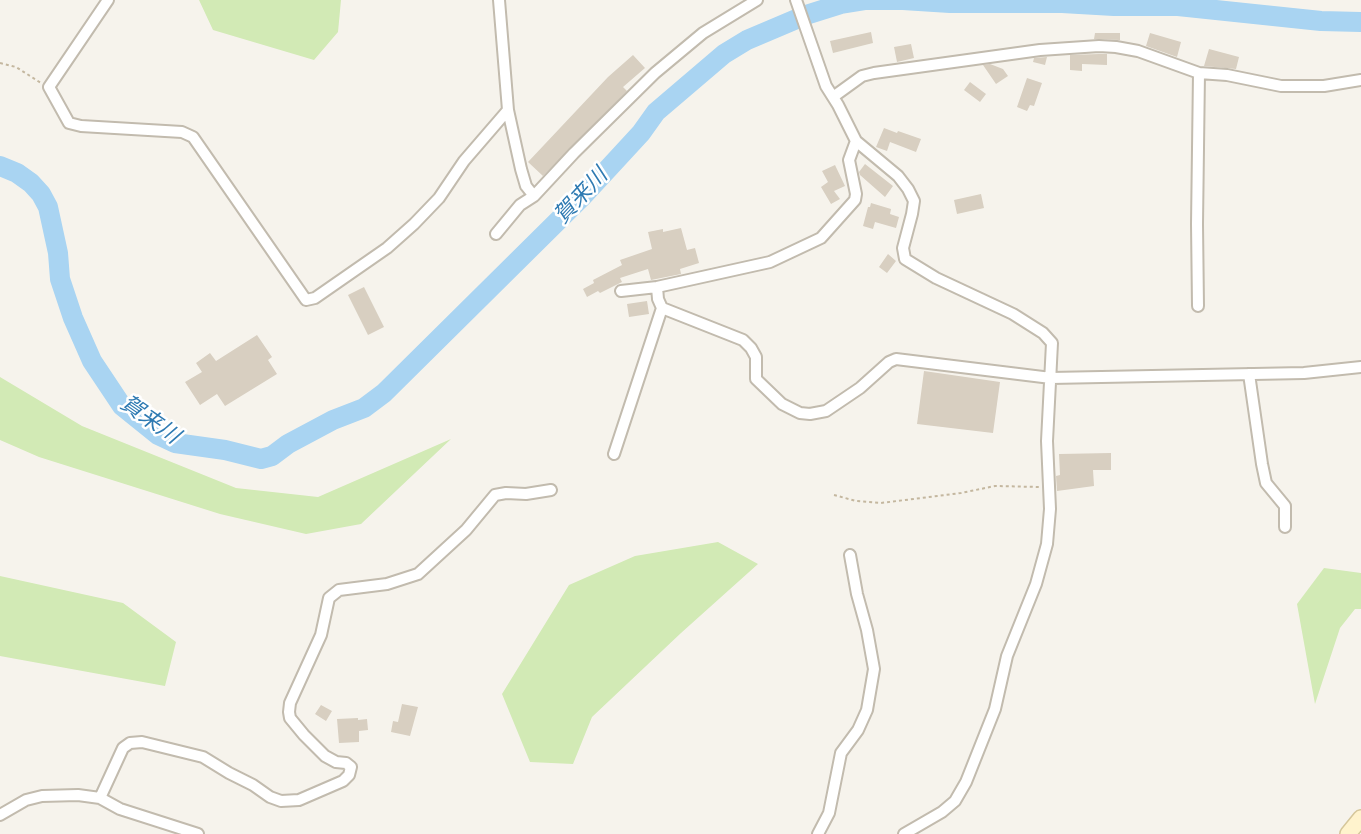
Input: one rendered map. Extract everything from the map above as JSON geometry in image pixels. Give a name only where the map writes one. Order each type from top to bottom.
[{"type":"street","points":[[108,0],[49,87],[69,123],[81,126],[182,132],[193,137],[306,300],[315,298],[387,248],[414,224],[439,198],[464,161],[508,110]]},
{"type":"street","points":[[499,0],[508,110],[526,186],[534,196]]},
{"type":"street","points":[[496,234],[520,205],[534,196],[655,73],[704,33],[757,0]]},
{"type":"street","points":[[796,0],[826,86],[856,141],[898,176],[914,201],[903,248],[905,259],[936,278],[1013,314],[1043,333],[1052,344],[1047,441],[1050,509],[1047,544],[1036,584],[1007,656],[995,708],[966,782],[955,801],[942,812],[904,834]]},
{"type":"street","points":[[833,97],[862,76],[874,73],[1040,50],[1116,47],[1138,51],[1199,74],[1227,75],[1281,86],[1324,86],[1361,80]]},
{"type":"street","points":[[1198,306],[1199,74]]},
{"type":"street","points":[[621,291],[657,287],[770,262],[821,238],[855,200],[856,194],[849,160],[856,141]]},
{"type":"street","points":[[614,454],[662,308],[658,299],[657,287]]},
{"type":"street","points":[[662,308],[743,340],[756,357],[756,380],[782,404],[800,414],[826,411],[860,388],[888,362],[896,359],[1051,378],[1304,373],[1361,367]]},
{"type":"street","points":[[1248,374],[1252,410],[1266,483],[1285,506],[1286,526]]},
{"type":"street","points":[[100,798],[123,748],[130,743],[142,742],[203,757],[253,784],[270,797],[281,801],[299,800],[343,781],[349,775],[351,767],[346,763],[336,762],[320,751],[290,718],[289,712],[290,703],[321,635],[329,598],[339,590],[387,584],[418,574],[466,530],[495,495],[551,490]]},
{"type":"street","points":[[818,834],[829,813],[841,753],[858,730],[867,710],[874,669],[850,555]]},
{"type":"street","points":[[0,815],[26,800],[42,796],[78,795],[100,798],[120,809],[198,834]]},
{"type":"street","points":[[1348,834],[1361,818]]},
{"type":"path","points":[[0,63],[16,67],[49,87]]},
{"type":"path","points":[[834,495],[856,501],[881,503],[961,493],[995,486],[1049,488]]},
{"type":"green space","points":[[199,0],[341,0],[338,32],[314,60],[213,30]]},
{"type":"green space","points":[[0,377],[82,426],[236,488],[318,497],[451,439],[361,524],[306,534],[220,514],[39,457],[0,440]]},
{"type":"green space","points":[[718,542],[758,564],[592,717],[573,764],[530,762],[502,694],[569,585],[635,556]]},
{"type":"green space","points":[[1324,568],[1361,573],[1361,609],[1355,609],[1340,628],[1315,704],[1297,604]]},
{"type":"green space","points":[[0,576],[123,603],[176,642],[165,686],[0,656]]},
{"type":"building","points":[[871,32],[873,43],[833,53],[830,41]]},
{"type":"building","points":[[1095,33],[1120,33],[1120,40],[1094,39]]},
{"type":"building","points":[[1150,33],[1181,42],[1177,57],[1146,46]]},
{"type":"building","points":[[911,44],[914,58],[897,62],[894,47]]},
{"type":"building","points":[[1209,49],[1239,57],[1236,69],[1204,66]]},
{"type":"building","points":[[1107,54],[1107,65],[1082,64],[1082,71],[1070,70],[1070,55]]},
{"type":"building","points":[[633,55],[645,68],[623,87],[627,91],[543,176],[528,162],[608,77]]},
{"type":"building","points":[[1047,57],[1045,65],[1033,62],[1034,58]]},
{"type":"building","points":[[990,64],[1003,69],[1008,76],[996,84],[983,65]]},
{"type":"building","points":[[1027,78],[1042,83],[1034,106],[1030,105],[1027,111],[1017,107]]},
{"type":"building","points":[[970,82],[986,94],[980,102],[964,90]]},
{"type":"building","points":[[884,128],[921,139],[916,152],[890,142],[887,151],[876,147]]},
{"type":"building","points":[[865,164],[893,186],[885,197],[860,175],[859,172]]},
{"type":"building","points":[[835,165],[845,186],[834,191],[840,199],[831,204],[821,187],[828,182],[822,171]]},
{"type":"building","points":[[981,194],[984,208],[957,214],[954,200]]},
{"type":"building","points":[[871,203],[891,209],[890,214],[899,217],[896,228],[875,222],[873,229],[863,226]]},
{"type":"building","points":[[681,228],[687,250],[695,248],[699,263],[680,269],[681,274],[651,280],[648,269],[620,278],[622,282],[587,297],[583,289],[594,283],[593,280],[622,265],[620,260],[652,249],[648,232],[663,229],[663,232]]},
{"type":"building","points":[[888,254],[896,261],[887,273],[879,267]]},
{"type":"building","points":[[364,287],[384,327],[368,335],[348,295]]},
{"type":"building","points":[[647,301],[649,314],[629,317],[627,304]]},
{"type":"building","points":[[257,335],[272,357],[268,360],[277,374],[225,406],[217,394],[200,405],[185,382],[202,372],[196,363],[210,353],[216,361]]},
{"type":"building","points":[[924,371],[1000,382],[993,433],[917,424]]},
{"type":"building","points":[[1111,453],[1111,470],[1093,470],[1094,486],[1057,491],[1056,476],[1060,475],[1059,454]]},
{"type":"building","points":[[402,704],[418,707],[410,736],[391,732],[393,721],[398,722]]},
{"type":"building","points":[[321,705],[332,711],[326,721],[315,714]]},
{"type":"building","points":[[358,718],[358,720],[367,719],[368,730],[359,731],[359,742],[339,743],[337,719]]},
{"type":"waterway","name":"賀来川","points":[[0,166],[17,173],[31,183],[41,194],[48,207],[58,253],[60,279],[73,318],[92,361],[122,406],[158,435],[175,443],[225,450],[261,459],[272,456],[288,444],[333,420],[364,408],[384,393],[582,197],[641,133],[656,112],[724,54],[747,40],[806,15],[841,4],[866,0],[903,0],[950,3],[1178,6],[1321,21],[1361,22]]}]
